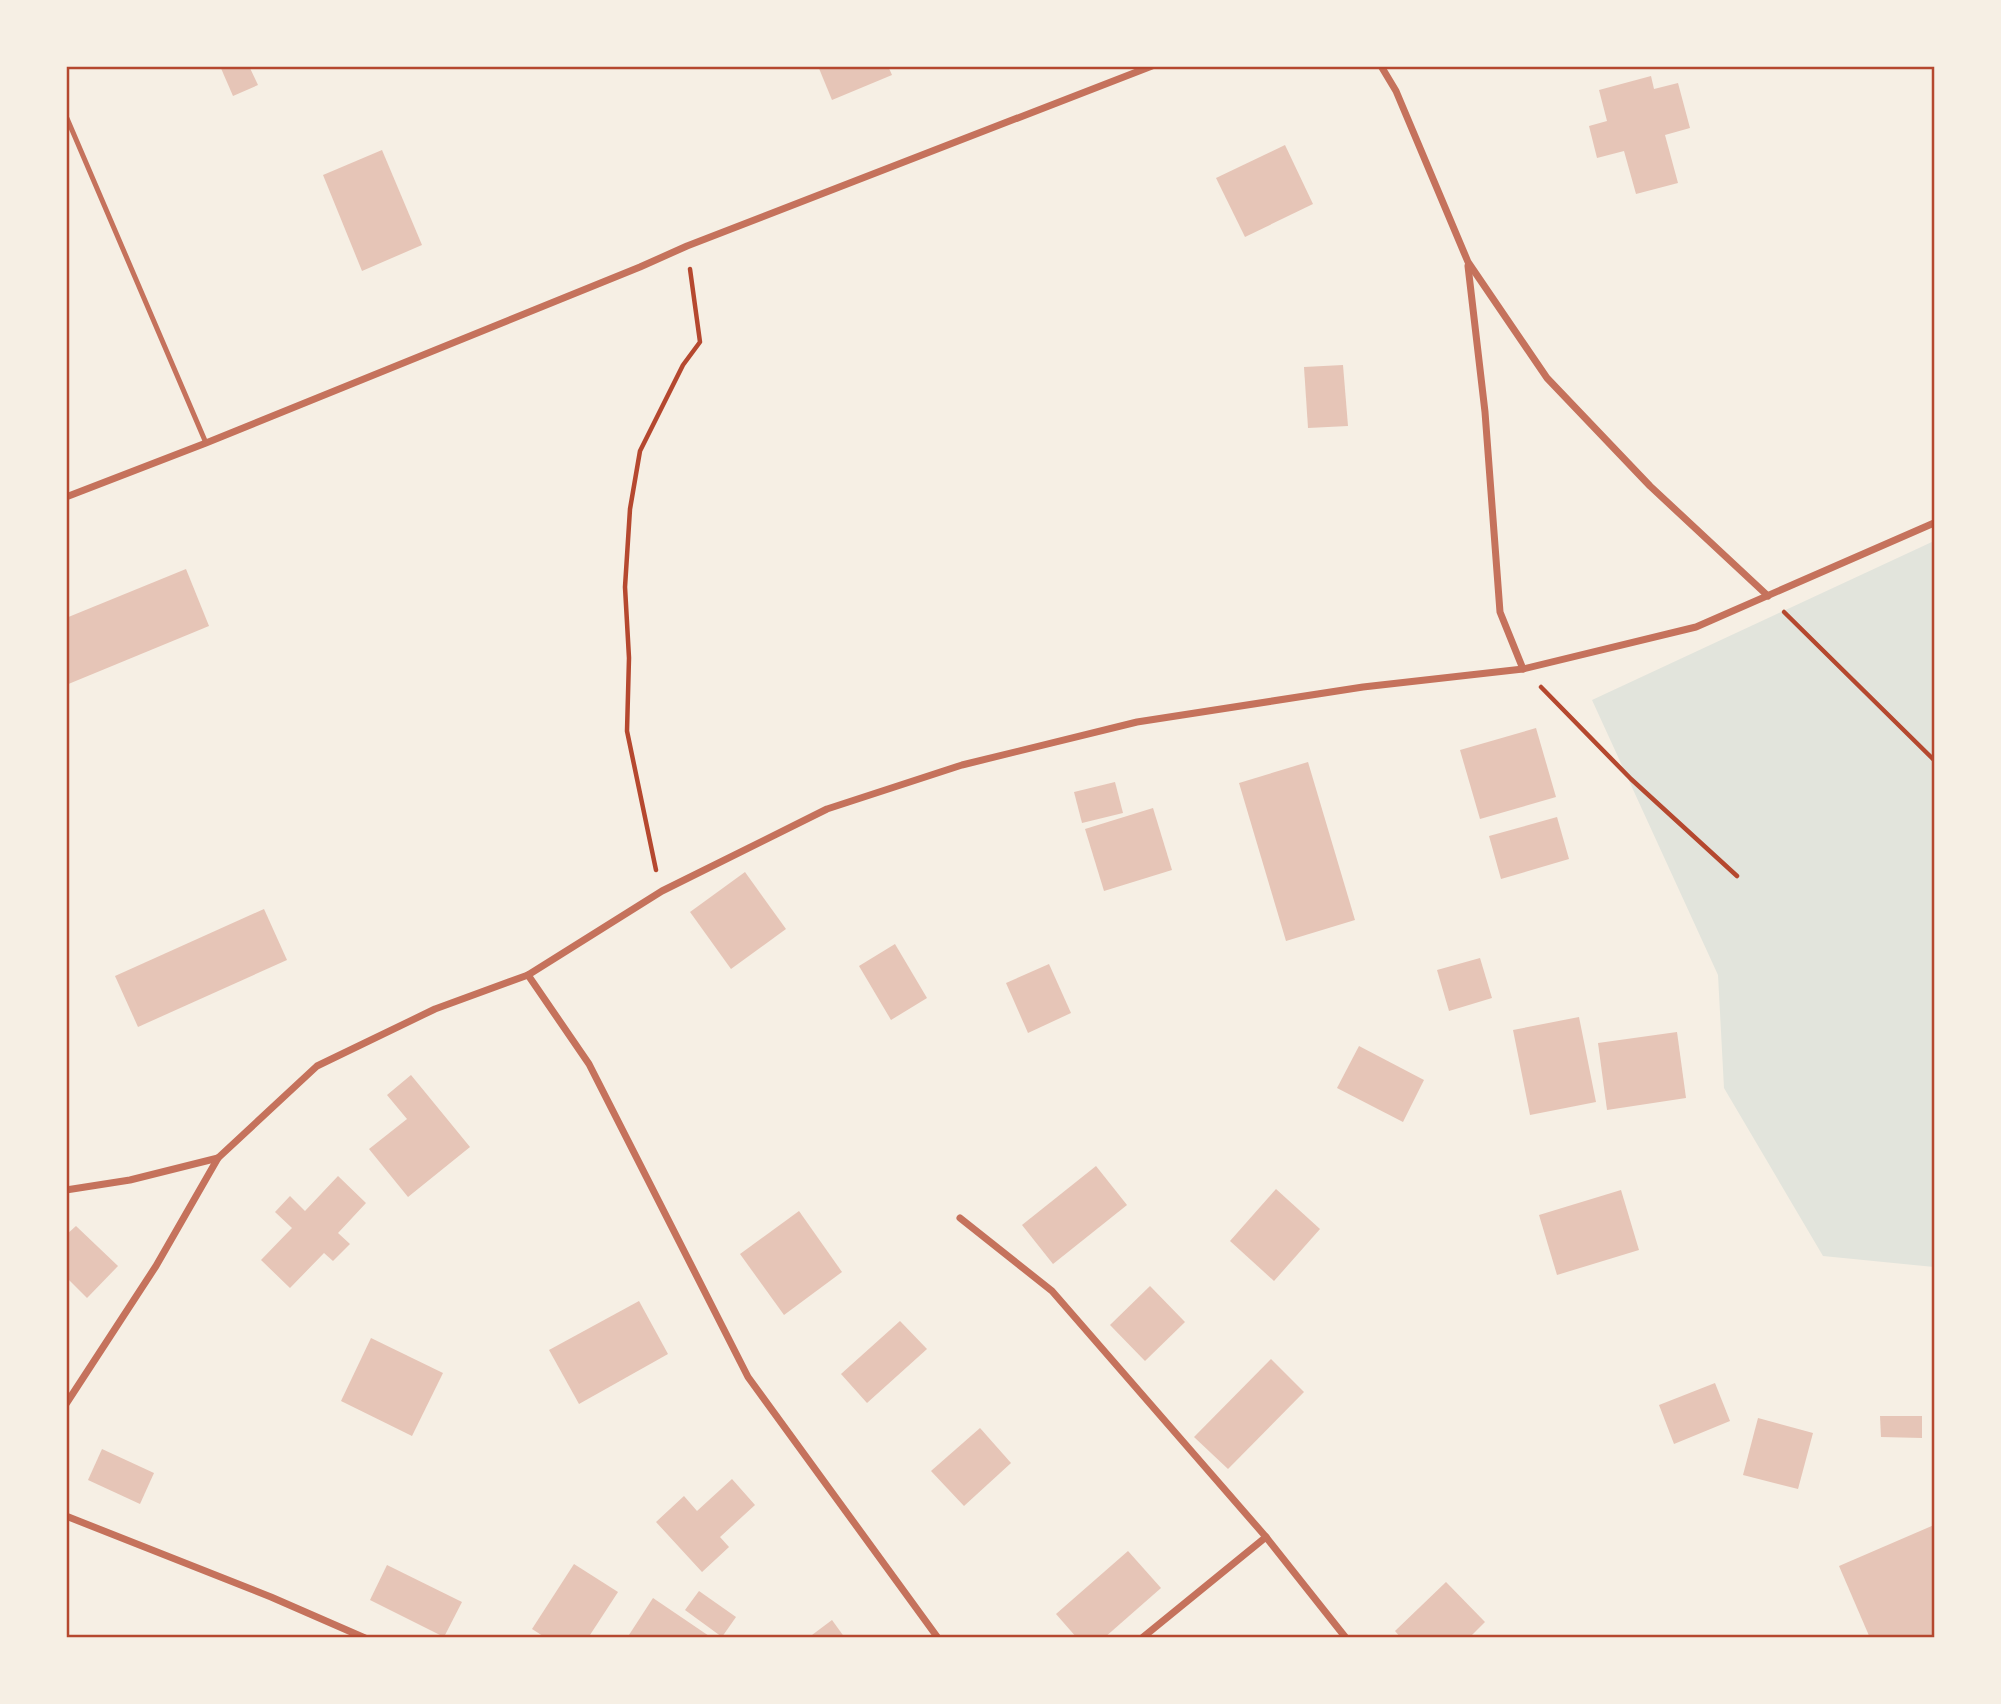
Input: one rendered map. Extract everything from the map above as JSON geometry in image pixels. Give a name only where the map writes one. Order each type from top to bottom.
[{"type":"street","points":[[66,497],[628,273],[687,246],[1152,66]]},
{"type":"street","points":[[1381,66],[1396,90],[1468,262],[1547,378],[1650,486],[1768,596]]},
{"type":"street","points":[[1468,262],[1485,412],[1500,612],[1523,669]]},
{"type":"street","points":[[66,1404],[156,1266],[218,1158],[317,1066],[435,1009],[528,975],[662,891],[827,809],[962,765],[1137,722],[1363,687],[1523,669],[1696,627],[1934,523]]},
{"type":"street","points":[[528,975],[589,1064],[748,1377],[938,1637]]},
{"type":"street","points":[[66,1190],[130,1180],[218,1158]]},
{"type":"street","points":[[960,1217],[1052,1291],[1266,1536],[1346,1637]]},
{"type":"street","points":[[66,1516],[365,1637]]},
{"type":"street","points":[[1142,1637],[1266,1536]]},
{"type":"lane","points":[[66,116],[206,443]]},
{"type":"path","points":[[662,891],[627,731],[629,658],[625,587],[630,509],[640,451],[683,365],[699,342],[687,246]]},
{"type":"path","points":[[1768,596],[1934,760]]},
{"type":"path","points":[[1523,669],[1631,779],[1737,876]]},
{"type":"shaded area","points":[[1934,541],[1934,1267],[1823,1256],[1724,1088],[1718,975],[1592,700]]},
{"type":"building","points":[[220,66],[249,66],[258,85],[233,96]]},
{"type":"building","points":[[818,66],[888,66],[892,75],[832,100]]},
{"type":"building","points":[[1651,76],[1654,89],[1678,83],[1690,128],[1665,135],[1678,183],[1636,194],[1624,151],[1597,158],[1589,126],[1607,121],[1599,90]]},
{"type":"building","points":[[1285,145],[1313,204],[1245,237],[1216,178]]},
{"type":"building","points":[[382,150],[422,245],[362,271],[323,175]]},
{"type":"building","points":[[1343,365],[1348,426],[1308,428],[1304,367]]},
{"type":"building","points":[[186,569],[209,626],[66,685],[66,618]]},
{"type":"building","points":[[1536,728],[1556,797],[1480,819],[1460,750]]},
{"type":"building","points":[[1308,762],[1355,920],[1286,941],[1239,783]]},
{"type":"building","points":[[1115,782],[1123,813],[1082,823],[1074,792]]},
{"type":"building","points":[[1153,808],[1172,870],[1104,891],[1085,829]]},
{"type":"building","points":[[1557,817],[1569,859],[1501,879],[1489,836]]},
{"type":"building","points":[[745,872],[786,929],[731,969],[690,912]]},
{"type":"building","points":[[264,909],[287,960],[138,1027],[115,976]]},
{"type":"building","points":[[895,944],[927,998],[891,1020],[859,966]]},
{"type":"building","points":[[1480,958],[1492,998],[1449,1011],[1437,970]]},
{"type":"building","points":[[1049,964],[1071,1013],[1028,1033],[1006,983]]},
{"type":"building","points":[[1579,1017],[1596,1102],[1530,1115],[1513,1030]]},
{"type":"building","points":[[1677,1032],[1686,1098],[1607,1110],[1598,1043]]},
{"type":"building","points":[[1359,1046],[1424,1080],[1403,1122],[1337,1088]]},
{"type":"building","points":[[411,1075],[470,1147],[408,1197],[369,1149],[407,1119],[387,1095]]},
{"type":"building","points":[[1096,1166],[1127,1205],[1053,1264],[1022,1225]]},
{"type":"building","points":[[338,1176],[366,1203],[338,1233],[350,1244],[333,1261],[324,1253],[290,1288],[261,1260],[292,1228],[275,1212],[290,1196],[305,1211]]},
{"type":"building","points":[[1276,1189],[1320,1229],[1274,1281],[1230,1241]]},
{"type":"building","points":[[1621,1190],[1639,1250],[1557,1275],[1539,1215]]},
{"type":"building","points":[[799,1211],[842,1272],[784,1315],[740,1254]]},
{"type":"building","points":[[76,1226],[118,1266],[87,1298],[66,1277],[66,1235]]},
{"type":"building","points":[[1150,1286],[1185,1322],[1145,1361],[1110,1325]]},
{"type":"building","points":[[639,1301],[668,1354],[579,1404],[549,1350]]},
{"type":"building","points":[[900,1321],[927,1349],[867,1403],[841,1374]]},
{"type":"building","points":[[371,1338],[443,1373],[412,1436],[341,1401]]},
{"type":"building","points":[[1271,1359],[1304,1392],[1228,1469],[1194,1437]]},
{"type":"building","points":[[1715,1383],[1730,1421],[1674,1444],[1659,1405]]},
{"type":"building","points":[[1880,1416],[1922,1416],[1922,1438],[1881,1437]]},
{"type":"building","points":[[1758,1418],[1813,1433],[1798,1489],[1743,1475]]},
{"type":"building","points":[[980,1428],[1011,1463],[964,1506],[931,1471]]},
{"type":"building","points":[[102,1449],[154,1473],[140,1504],[88,1480]]},
{"type":"building","points":[[732,1479],[755,1505],[720,1537],[729,1547],[702,1572],[656,1522],[684,1496],[697,1511]]},
{"type":"building","points":[[1934,1525],[1934,1638],[1870,1638],[1839,1566]]},
{"type":"building","points":[[1128,1551],[1161,1588],[1104,1638],[1077,1638],[1056,1614]]},
{"type":"building","points":[[574,1564],[618,1592],[588,1638],[546,1638],[532,1629]]},
{"type":"building","points":[[387,1565],[462,1602],[444,1637],[370,1600]]},
{"type":"building","points":[[1446,1582],[1485,1622],[1469,1638],[1401,1638],[1395,1631]]},
{"type":"building","points":[[699,1591],[736,1617],[722,1637],[685,1610]]},
{"type":"building","points":[[653,1598],[712,1638],[627,1638]]},
{"type":"building","points":[[832,1620],[845,1638],[808,1638]]}]
